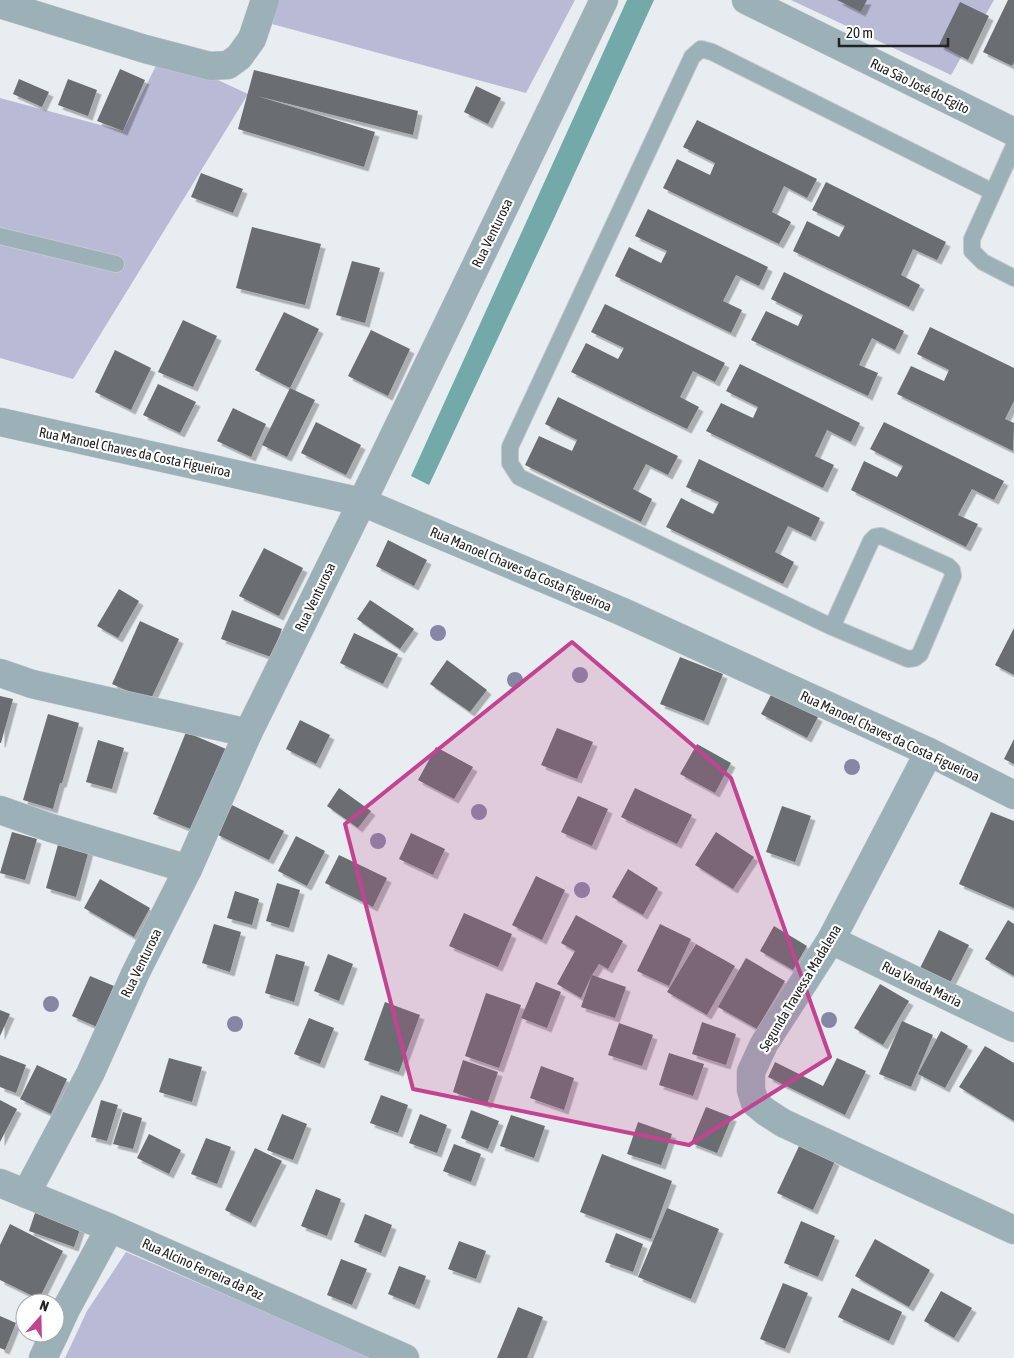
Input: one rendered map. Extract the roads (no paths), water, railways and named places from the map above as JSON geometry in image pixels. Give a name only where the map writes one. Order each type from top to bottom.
[{"type":"street","points":[[0,4],[145,49],[210,66],[228,65],[239,57],[252,39],[265,0]]},
{"type":"street","name":"Rua Venturosa","points":[[26,1194],[90,1074],[136,972],[188,869],[248,733],[362,502],[604,0]]},
{"type":"street","name":"Rua São José do Egito","points":[[746,0],[1014,132]]},
{"type":"street","name":"Rua Manoel Chaves da Costa Figueiroa","points":[[0,422],[362,502],[623,612],[929,752],[1014,795]]},
{"type":"street","points":[[0,673],[32,684],[248,733]]},
{"type":"street","name":"Segunda Travessa Madalena","points":[[929,752],[831,940],[764,1044],[751,1072],[751,1090],[754,1103],[783,1123],[1014,1230]]},
{"type":"street","points":[[0,810],[51,828],[188,869]]},
{"type":"street","name":"Rua Vanda Maria","points":[[831,940],[1014,1028]]},
{"type":"street","name":"Rua Alcino Ferreira da Paz","points":[[0,1183],[110,1228],[405,1358]]},
{"type":"street","points":[[65,1311],[110,1228]]},
{"type":"street","points":[[43,1358],[50,1343]]},
{"type":"lane","points":[[832,627],[871,541],[875,537],[881,536],[948,566],[952,570],[952,576],[920,654],[915,658],[908,659],[832,627],[519,477],[510,463],[510,447],[692,57],[701,49],[712,52],[993,192]]},
{"type":"lane","points":[[1014,146],[972,239],[972,251],[982,262],[1014,278]]},
{"type":"lane","points":[[0,236],[116,264]]}]
